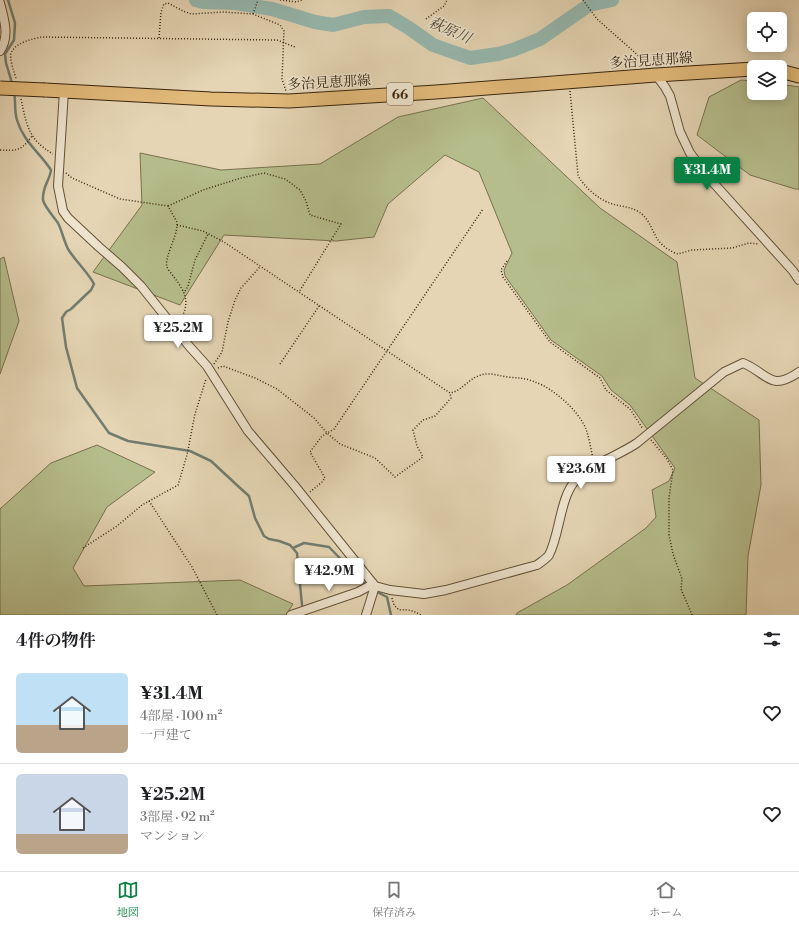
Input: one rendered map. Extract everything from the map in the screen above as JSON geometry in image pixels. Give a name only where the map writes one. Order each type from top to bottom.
[{"type":"main road","name":"多治見恵那線","points":[[0,88],[289,101],[747,69]]},
{"type":"main road","points":[[787,73],[799,76]]},
{"type":"street","points":[[0,3],[6,31],[0,52]]},
{"type":"street","points":[[656,75],[670,96],[680,132],[690,153],[709,178],[793,271],[799,280]]},
{"type":"street","points":[[64,91],[59,193],[63,211],[68,218],[142,286],[210,371],[248,430],[374,585],[390,590],[424,594],[537,565],[548,557],[554,543],[567,495],[576,480],[595,466],[627,450],[724,372],[743,364],[776,382],[788,380],[799,372]]},
{"type":"street","points":[[291,615],[374,585]]},
{"type":"street","points":[[366,615],[374,585]]},
{"type":"path","points":[[253,14],[258,0]]},
{"type":"path","points":[[280,0],[296,2],[302,0]]},
{"type":"path","points":[[426,19],[444,6],[447,0]]},
{"type":"path","points":[[583,0],[598,19],[641,58],[656,75]]},
{"type":"path","points":[[159,38],[161,12],[164,4],[168,3],[183,12],[191,14],[223,12],[253,14],[280,24],[284,30],[282,79],[289,101]]},
{"type":"path","points":[[16,78],[10,57],[11,51],[25,42],[42,37],[277,40],[295,47]]},
{"type":"path","points":[[569,82],[578,175],[580,181],[600,198],[610,203],[628,206],[640,213],[649,223],[661,243],[678,254],[692,250],[732,248],[749,243],[759,244],[771,248]]},
{"type":"path","points":[[21,99],[32,136],[37,143],[60,161],[66,173],[72,178],[120,199],[168,206],[203,190],[242,178],[264,173],[285,179],[300,190],[306,201],[310,215],[341,224],[299,292]]},
{"type":"path","points":[[0,150],[13,151],[22,149],[32,136]]},
{"type":"path","points":[[168,206],[177,222],[177,225],[171,249],[166,259],[167,267],[184,292],[186,299],[185,311],[175,328]]},
{"type":"path","points":[[304,497],[325,478],[310,452],[322,436],[334,429],[483,209]]},
{"type":"path","points":[[177,225],[203,231],[224,242],[450,393],[456,392],[479,375],[489,373],[508,377],[521,377],[537,382],[563,400],[580,417],[586,429],[595,466]]},
{"type":"path","points":[[184,292],[188,286],[195,260],[208,234]]},
{"type":"path","points":[[506,261],[501,270],[503,277],[550,342],[600,378],[606,390],[630,409],[647,435],[667,459],[672,470],[669,498],[669,535],[673,554],[682,579],[681,589],[692,615]]},
{"type":"path","points":[[83,548],[117,526],[149,501],[178,485],[187,456],[206,378],[222,352],[228,322],[235,300],[241,288],[260,266]]},
{"type":"path","points":[[280,364],[319,306]]},
{"type":"path","points":[[210,371],[223,366],[255,378],[277,389],[314,418],[327,433],[340,444],[375,458],[395,477],[423,457],[417,446],[413,430],[423,420],[436,416],[451,398],[450,393]]},
{"type":"path","points":[[149,501],[192,567],[217,615]]},
{"type":"path","points":[[390,590],[394,605],[399,610],[413,611],[421,615]]},
{"type":"green space","points":[[741,80],[747,80],[747,100],[787,100],[787,85],[799,87],[799,189],[750,175],[697,135],[709,97]]},
{"type":"green space","points":[[483,98],[600,208],[677,262],[695,378],[759,420],[761,485],[748,556],[746,615],[516,615],[517,613],[567,585],[646,528],[656,517],[652,490],[669,481],[675,468],[630,405],[611,390],[602,376],[551,340],[505,276],[504,270],[512,253],[479,172],[445,155],[388,204],[374,237],[336,241],[224,235],[180,305],[93,272],[142,205],[140,153],[221,170],[320,164],[398,117]]},
{"type":"green space","points":[[4,257],[19,321],[0,374],[0,259]]},
{"type":"green space","points":[[97,445],[155,472],[107,507],[73,568],[84,586],[240,580],[293,604],[286,615],[0,615],[0,509],[51,463]]},
{"type":"waterway","points":[[8,0],[15,23],[14,40],[5,54],[12,83]]},
{"type":"waterway","name":"萩原川","points":[[196,0],[203,2],[235,3],[272,9],[315,22],[333,25],[364,17],[389,16],[433,45],[470,58],[513,50],[540,39],[589,5],[612,0]]},
{"type":"waterway","points":[[14,92],[16,117],[23,134],[51,170],[45,187],[43,200],[58,223],[68,249],[94,284],[91,290],[66,312],[62,318],[66,347],[77,388],[109,433],[128,441],[190,451],[211,461],[249,496],[255,518],[264,536],[290,545],[297,553],[302,605]]},
{"type":"waterway","points":[[293,548],[304,543],[329,547],[368,586]]},
{"type":"waterway","points":[[375,591],[387,597],[391,615]]}]
